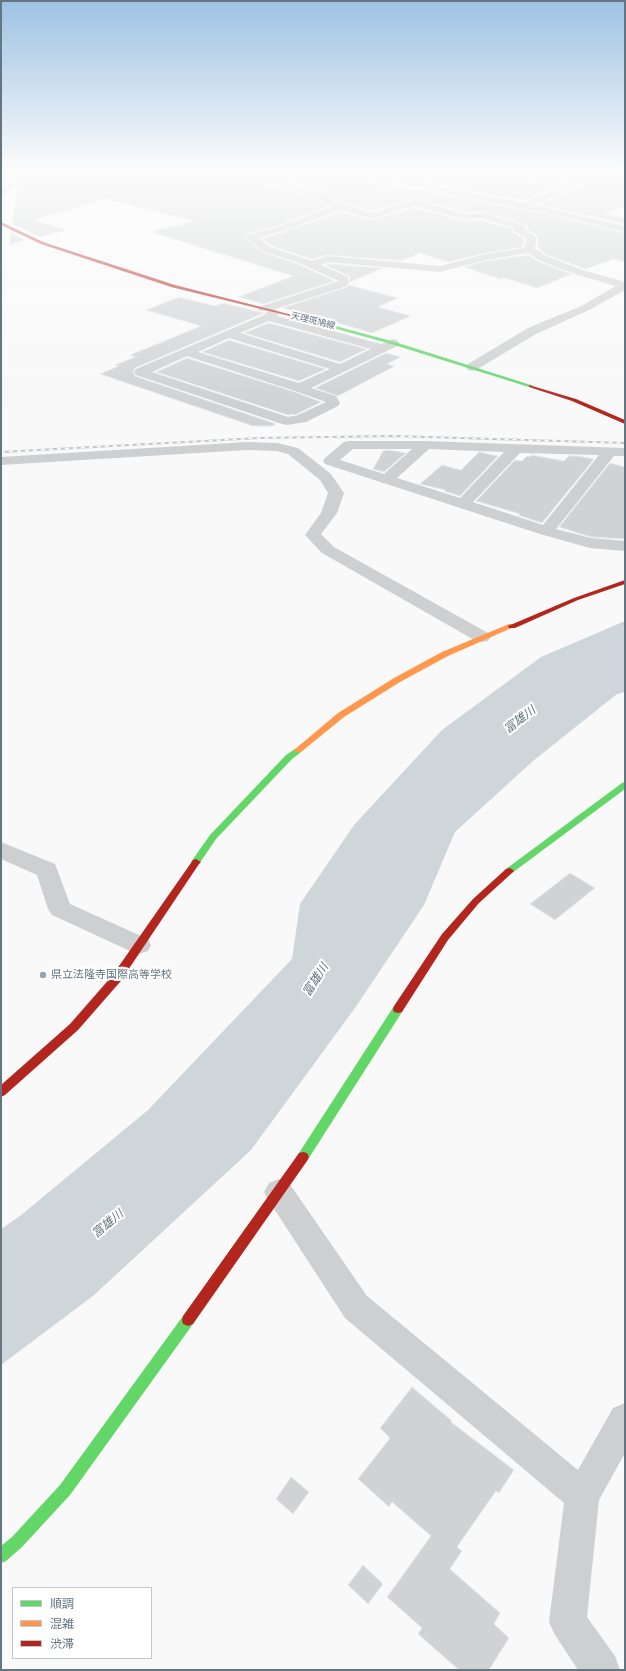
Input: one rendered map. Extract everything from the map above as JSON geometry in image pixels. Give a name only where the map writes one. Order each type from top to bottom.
[{"type":"street","name":"天理斑鳩線","points":[[63,250],[173,286],[268,313],[324,323],[472,367],[574,400],[625,422]]},
{"type":"street","points":[[187,352],[300,388],[331,399],[333,403],[301,419],[287,421],[140,372],[229,334],[268,313],[344,283],[343,278],[269,250]]},
{"type":"street","points":[[311,265],[328,259],[440,268],[486,257],[531,250],[542,258],[579,272],[625,285]]},
{"type":"street","points":[[472,367],[532,331],[585,308],[625,285]]},
{"type":"street","points":[[268,313],[381,348]]},
{"type":"street","points":[[229,334],[341,368]]},
{"type":"street","points":[[300,388],[393,343]]},
{"type":"street","points":[[625,452],[425,445],[349,445],[330,461],[546,531],[590,543],[625,546]]},
{"type":"street","points":[[387,479],[425,445]]},
{"type":"street","points":[[1,461],[247,446],[277,447],[292,451],[326,477],[336,493],[329,513],[313,535],[328,550],[482,637]]},
{"type":"street","points":[[463,504],[516,448]]},
{"type":"street","points":[[546,531],[610,451]]},
{"type":"street","points":[[1,1092],[74,1027],[116,979],[138,945],[214,837],[289,757],[342,715],[397,680],[445,654],[482,637],[576,599],[625,582]]},
{"type":"street","points":[[1,1556],[17,1542],[65,1490],[279,1192],[318,1135],[432,955],[450,931],[476,901],[513,867],[625,785]]},
{"type":"street","points":[[1,850],[47,870],[60,909],[138,945]]},
{"type":"street","points":[[279,1192],[356,1307],[582,1496]]},
{"type":"street","points":[[601,1670],[568,1622],[582,1496],[625,1420]]},
{"type":"water","name":"富雄川","points":[[625,621],[625,692],[617,694],[533,761],[455,832],[424,905],[355,1008],[251,1150],[93,1296],[1,1365],[1,1229],[20,1216],[148,1110],[292,959],[300,904],[354,825],[442,730],[541,657]]},
{"type":"building","points":[[209,250],[260,250],[293,262],[335,281],[264,304],[238,297],[293,276]]},
{"type":"building","points":[[284,250],[505,250],[448,262],[420,253],[401,261],[327,255],[312,259]]},
{"type":"building","points":[[541,250],[625,250],[625,262],[613,259],[586,269],[547,255]]},
{"type":"building","points":[[529,255],[537,261],[572,274],[537,288],[505,278],[500,279],[464,267],[486,261]]},
{"type":"building","points":[[325,265],[383,268],[350,282],[349,276]]},
{"type":"building","points":[[349,285],[398,298],[378,307],[411,316],[372,333],[282,308],[344,288]]},
{"type":"building","points":[[179,297],[215,306],[223,303],[264,313],[135,368],[133,371],[135,376],[276,424],[272,426],[253,426],[100,374],[119,366],[115,365],[135,357],[130,355],[201,326],[146,310]]},
{"type":"building","points":[[269,323],[367,349],[340,362],[244,333]]},
{"type":"building","points":[[229,340],[326,369],[299,381],[202,352]]},
{"type":"building","points":[[386,353],[401,357],[387,364],[395,366],[338,396],[315,388]]},
{"type":"building","points":[[187,358],[295,392],[321,402],[297,414],[288,415],[156,372]]},
{"type":"building","points":[[388,450],[406,453],[384,472],[373,469],[383,451]]},
{"type":"building","points":[[479,452],[498,456],[460,496],[444,491],[445,490],[420,484],[442,465],[461,470]]},
{"type":"building","points":[[532,455],[564,461],[569,456],[594,459],[542,523],[518,515],[520,514],[476,501],[515,460],[522,461],[527,456],[530,457]]},
{"type":"building","points":[[610,463],[625,467],[625,539],[591,537],[559,527]]},
{"type":"building","points":[[570,873],[595,888],[555,920],[530,904]]},
{"type":"building","points":[[412,1387],[452,1421],[451,1422],[514,1470],[499,1493],[496,1491],[457,1547],[462,1551],[450,1569],[500,1613],[494,1624],[509,1638],[489,1670],[459,1670],[418,1634],[422,1628],[387,1597],[431,1536],[392,1502],[389,1507],[358,1479],[390,1438],[380,1428]]},
{"type":"building","points":[[291,1477],[309,1492],[293,1514],[276,1499]]},
{"type":"building","points":[[363,1565],[383,1584],[368,1604],[348,1585]]},
{"type":"railway","points":[[1,452],[259,438],[394,436],[625,443]]},
{"type":"traffic: fast","points":[[306,319],[393,343],[531,386]]},
{"type":"traffic: fast","points":[[196,862],[213,837],[289,757],[298,750]]},
{"type":"traffic: fast","points":[[509,871],[625,785]]},
{"type":"traffic: fast","points":[[303,1157],[398,1009]]},
{"type":"traffic: fast","points":[[1,1556],[17,1542],[65,1490],[188,1320]]},
{"type":"traffic: slow","points":[[298,750],[341,715],[397,680],[445,654],[512,626]]},
{"type":"traffic: jam","points":[[63,250],[173,286],[306,319]]},
{"type":"traffic: jam","points":[[531,386],[574,400],[625,422]]},
{"type":"traffic: jam","points":[[512,626],[576,599],[625,582]]},
{"type":"traffic: jam","points":[[1,1092],[74,1027],[116,979],[196,862]]},
{"type":"traffic: jam","points":[[398,1009],[445,937],[476,901],[509,871]]},
{"type":"traffic: jam","points":[[188,1320],[303,1157]]},
{"type":"place","name":"県立法隆寺国際高等学校","points":[[43,975]]}]
